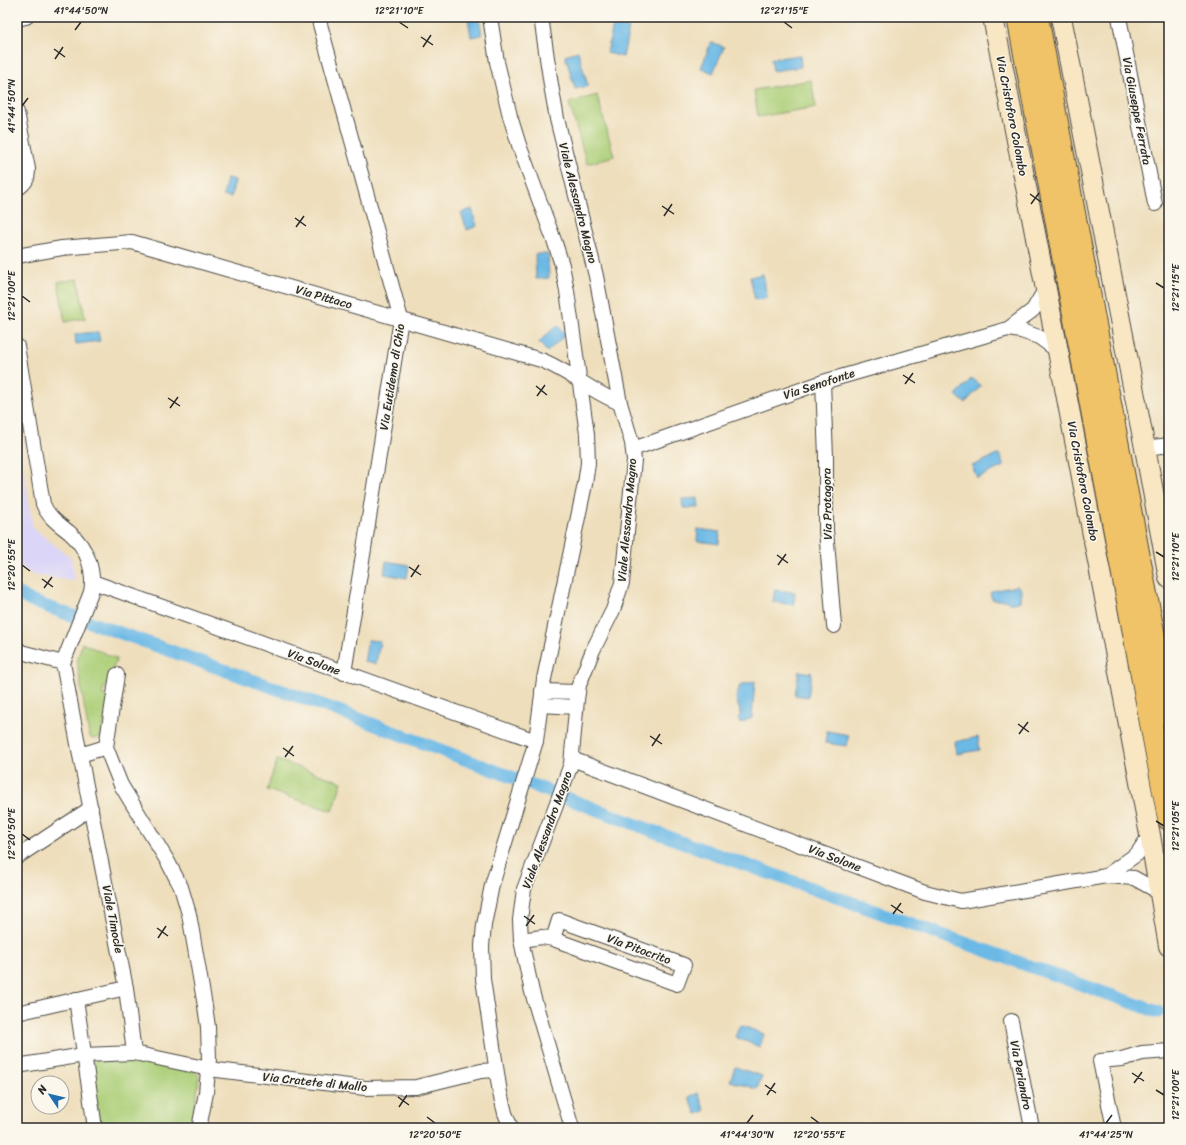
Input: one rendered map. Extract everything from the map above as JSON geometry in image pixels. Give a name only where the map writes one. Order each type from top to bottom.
[{"type":"main road","name":"Via Cristoforo Colombo","points":[[1018,17],[1169,819]]},
{"type":"main road","points":[[1037,17],[1169,716]]},
{"type":"street","points":[[17,19],[26,17]]},
{"type":"street","name":"Via Eutidemo di Chio","points":[[318,17],[401,319],[344,673]]},
{"type":"street","points":[[490,17],[497,62],[510,116],[562,265],[587,434],[588,455],[582,504],[544,679],[535,746],[489,894],[484,925],[482,946],[483,979],[496,1070],[503,1107],[511,1128]]},
{"type":"street","name":"Viale Alessandro Magno","points":[[541,17],[556,113],[596,276],[620,403],[633,449],[633,472],[622,583],[613,610],[585,670],[578,692],[570,764],[522,897],[520,920],[521,940],[532,992],[572,1128]]},
{"type":"street","name":"Via Cristoforo Colombo","points":[[993,17],[1150,835],[1169,946]]},
{"type":"street","points":[[1061,17],[1169,578]]},
{"type":"street","name":"Via Giuseppe Ferrata","points":[[1119,17],[1155,204]]},
{"type":"street","points":[[17,112],[28,176],[24,184],[17,189]]},
{"type":"street","name":"Via Pittaco","points":[[17,256],[62,248],[132,242],[541,360],[562,369],[606,397],[620,403]]},
{"type":"street","points":[[1008,329],[1033,310],[1046,288]]},
{"type":"street","points":[[1008,329],[1021,331],[1039,337],[1058,351]]},
{"type":"street","name":"Via Senofonte","points":[[633,449],[823,382],[1008,329]]},
{"type":"street","points":[[17,346],[43,504],[51,517],[82,547],[90,564],[91,589],[63,663],[18,651]]},
{"type":"street","name":"Via Protagora","points":[[823,382],[826,456],[826,530],[834,626]]},
{"type":"street","points":[[1145,448],[1169,445]]},
{"type":"street","name":"Via Solone","points":[[91,589],[344,673],[535,746]]},
{"type":"street","name":"Viale Timocle","points":[[63,663],[126,988],[134,1053]]},
{"type":"street","points":[[117,675],[106,747],[121,785],[168,862],[183,891],[189,914],[207,1013],[210,1042],[209,1069],[199,1128]]},
{"type":"street","points":[[541,698],[578,692]]},
{"type":"street","points":[[541,698],[576,707]]},
{"type":"street","points":[[80,755],[106,747]]},
{"type":"street","name":"Via Solone","points":[[570,764],[925,892],[961,901],[1106,876]]},
{"type":"street","points":[[17,856],[91,808]]},
{"type":"street","points":[[1106,876],[1137,854],[1150,835]]},
{"type":"street","points":[[1106,876],[1134,878],[1159,892]]},
{"type":"street","name":"Via Pitocrito","points":[[521,940],[542,937],[553,939],[677,984],[684,965],[560,920],[553,939]]},
{"type":"street","points":[[17,1013],[126,988]]},
{"type":"street","points":[[76,999],[95,1128]]},
{"type":"street","name":"Via Periandro","points":[[1011,1021],[1032,1128]]},
{"type":"street","points":[[1114,1128],[1100,1061],[1122,1059],[1142,1053],[1169,1051]]},
{"type":"street","points":[[17,1066],[84,1055],[134,1053]]},
{"type":"street","name":"Via Cratete di Mallo","points":[[134,1053],[209,1069],[365,1088],[416,1086],[481,1071],[496,1070]]},
{"type":"shaded area","points":[[17,430],[33,528],[71,558],[75,581],[33,575],[17,563]]},
{"type":"green space","points":[[811,80],[816,107],[758,117],[754,90]]},
{"type":"green space","points":[[597,95],[614,156],[587,164],[569,103]]},
{"type":"green space","points":[[17,151],[22,180],[17,181]]},
{"type":"green space","points":[[78,279],[85,318],[65,322],[58,282]]},
{"type":"green space","points":[[82,643],[117,659],[102,694],[109,698],[101,737],[95,739],[91,738],[89,735],[77,662]]},
{"type":"green space","points":[[277,760],[342,782],[332,811],[267,790]]},
{"type":"green space","points":[[123,1057],[194,1071],[199,1076],[191,1128],[100,1128],[90,1065],[94,1058]]},
{"type":"water","points":[[468,17],[479,17],[482,35],[471,37]]},
{"type":"water","points":[[613,25],[629,28],[623,57],[607,53]]},
{"type":"water","points":[[711,42],[724,47],[713,73],[701,68]]},
{"type":"water","points":[[578,51],[588,86],[575,89],[565,55]]},
{"type":"water","points":[[800,55],[801,67],[773,71],[771,59]]},
{"type":"water","points":[[227,178],[235,180],[231,197],[223,196]]},
{"type":"water","points":[[472,209],[477,226],[467,230],[461,213]]},
{"type":"water","points":[[535,254],[548,254],[549,278],[536,279]]},
{"type":"water","points":[[763,274],[767,298],[755,300],[750,277]]},
{"type":"water","points":[[557,325],[566,334],[547,352],[539,342]]},
{"type":"water","points":[[98,332],[100,341],[76,344],[75,334]]},
{"type":"water","points":[[972,378],[981,386],[965,403],[956,395]]},
{"type":"water","points":[[999,454],[1004,466],[977,478],[972,466]]},
{"type":"water","points":[[698,498],[699,508],[683,508],[682,499]]},
{"type":"water","points":[[698,529],[720,532],[719,544],[697,541]]},
{"type":"water","points":[[386,561],[409,565],[407,578],[384,574]]},
{"type":"water","points":[[1018,586],[1021,590],[1020,601],[1010,603],[1005,600],[992,599],[990,593],[992,591]]},
{"type":"water","points":[[775,590],[795,592],[794,605],[773,602]]},
{"type":"water","points":[[368,640],[380,641],[376,664],[364,662]]},
{"type":"water","points":[[799,671],[812,673],[808,697],[795,695]]},
{"type":"water","points":[[755,681],[752,718],[740,723],[738,717],[741,715],[736,698],[740,685]]},
{"type":"water","points":[[827,731],[849,735],[846,746],[825,743]]},
{"type":"water","points":[[978,737],[980,750],[957,754],[955,742]]},
{"type":"water","points":[[740,1025],[764,1034],[760,1047],[735,1037]]},
{"type":"water","points":[[735,1067],[762,1076],[757,1089],[730,1081]]},
{"type":"water","points":[[698,1093],[705,1111],[696,1114],[689,1097]]},
{"type":"waterway","points":[[17,593],[31,601],[336,710],[679,841],[1158,1012]]}]
